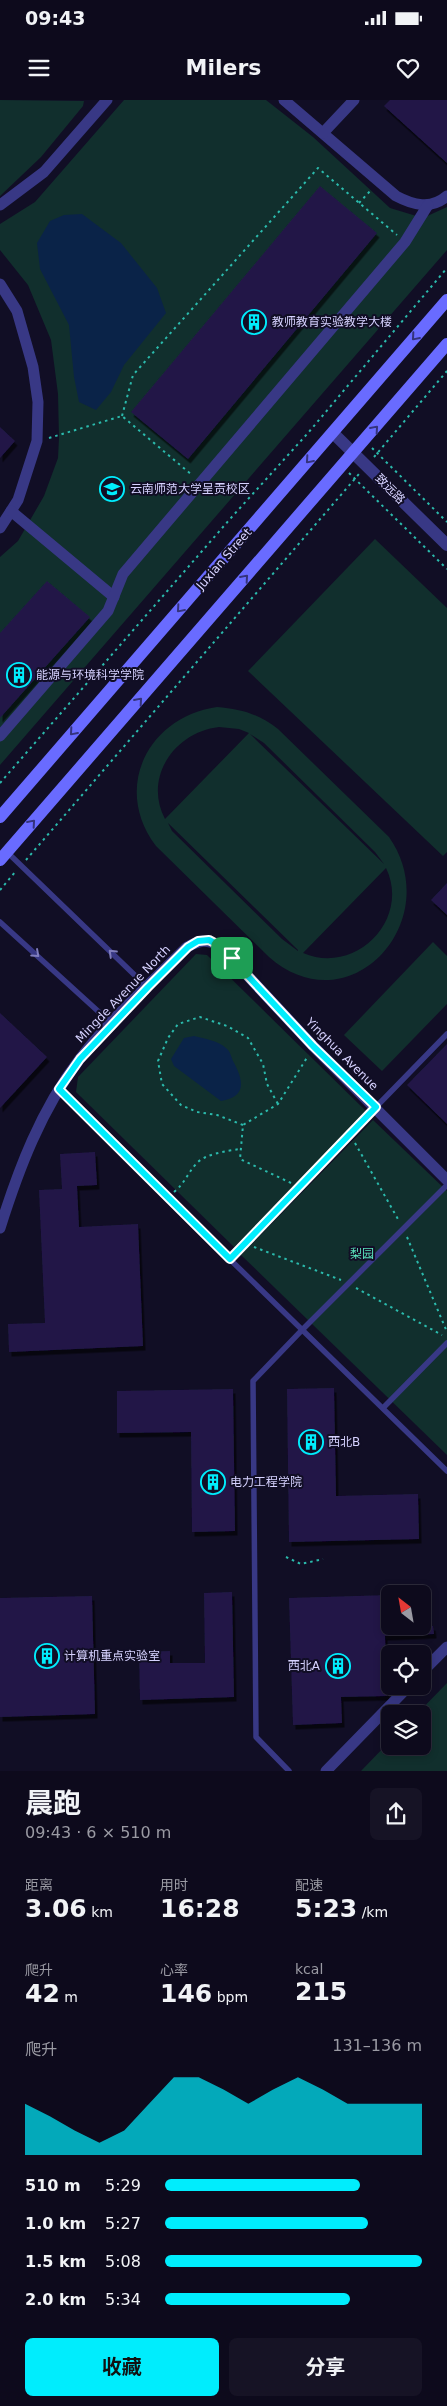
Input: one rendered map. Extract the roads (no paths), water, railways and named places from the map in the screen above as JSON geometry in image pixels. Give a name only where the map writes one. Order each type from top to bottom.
[{"type":"main road","name":"Juxian Street","points":[[0,817],[447,300]]},
{"type":"main road","points":[[3,856],[447,344]]},
{"type":"street","points":[[0,205],[44,172],[106,100]]},
{"type":"street","points":[[284,100],[396,196],[410,204],[428,205],[441,202],[447,196]]},
{"type":"street","points":[[324,133],[354,100]]},
{"type":"street","points":[[0,736],[108,611],[123,574],[405,242],[428,205]]},
{"type":"street","points":[[0,284],[17,311],[33,367],[38,402],[37,441],[18,500],[0,528]]},
{"type":"street","name":"致远路","points":[[333,433],[447,545]]},
{"type":"street","points":[[11,511],[114,597]]},
{"type":"street","name":"Mingde Avenue North","points":[[0,1228],[30,1143],[59,1089],[80,1059],[188,947],[198,941],[209,940],[220,946]]},
{"type":"street","name":"Yinghua Avenue","points":[[220,946],[313,1046],[447,1180]]},
{"type":"street","points":[[230,1259],[376,1107]]},
{"type":"street","points":[[431,1663],[447,1647]]},
{"type":"street","points":[[326,1771],[400,1695]]},
{"type":"lane","points":[[3,856],[21,866],[148,987]]},
{"type":"lane","points":[[0,922],[112,1024]]},
{"type":"lane","points":[[376,1107],[447,1034]]},
{"type":"lane","points":[[59,1089],[167,1198],[447,1471]]},
{"type":"lane","points":[[290,1771],[256,1737],[253,1382],[302,1330],[447,1185]]},
{"type":"lane","points":[[383,1408],[447,1343]]},
{"type":"water","points":[[82,214],[121,243],[157,288],[166,313],[124,365],[111,392],[96,410],[79,402],[74,377],[69,325],[40,269],[37,243],[50,221],[64,215]]},
{"type":"water","points":[[194,1036],[215,1041],[228,1051],[241,1081],[241,1086],[236,1096],[221,1101],[174,1066],[171,1059],[184,1038]]},
{"type":"place","name":"教师教育实验教学大楼","points":[[254,322]]},
{"type":"place","name":"云南师范大学呈贡校区","points":[[112,489]]},
{"type":"place","name":"能源与环境科学学院","points":[[19,675]]},
{"type":"place","name":"西北B","points":[[311,1442]]},
{"type":"place","name":"电力工程学院","points":[[213,1482]]},
{"type":"place","name":"计算机重点实验室","points":[[47,1656]]},
{"type":"place","name":"西北A","points":[[338,1666]]},
{"type":"park label","name":"梨园","points":[[362,1254]]}]
